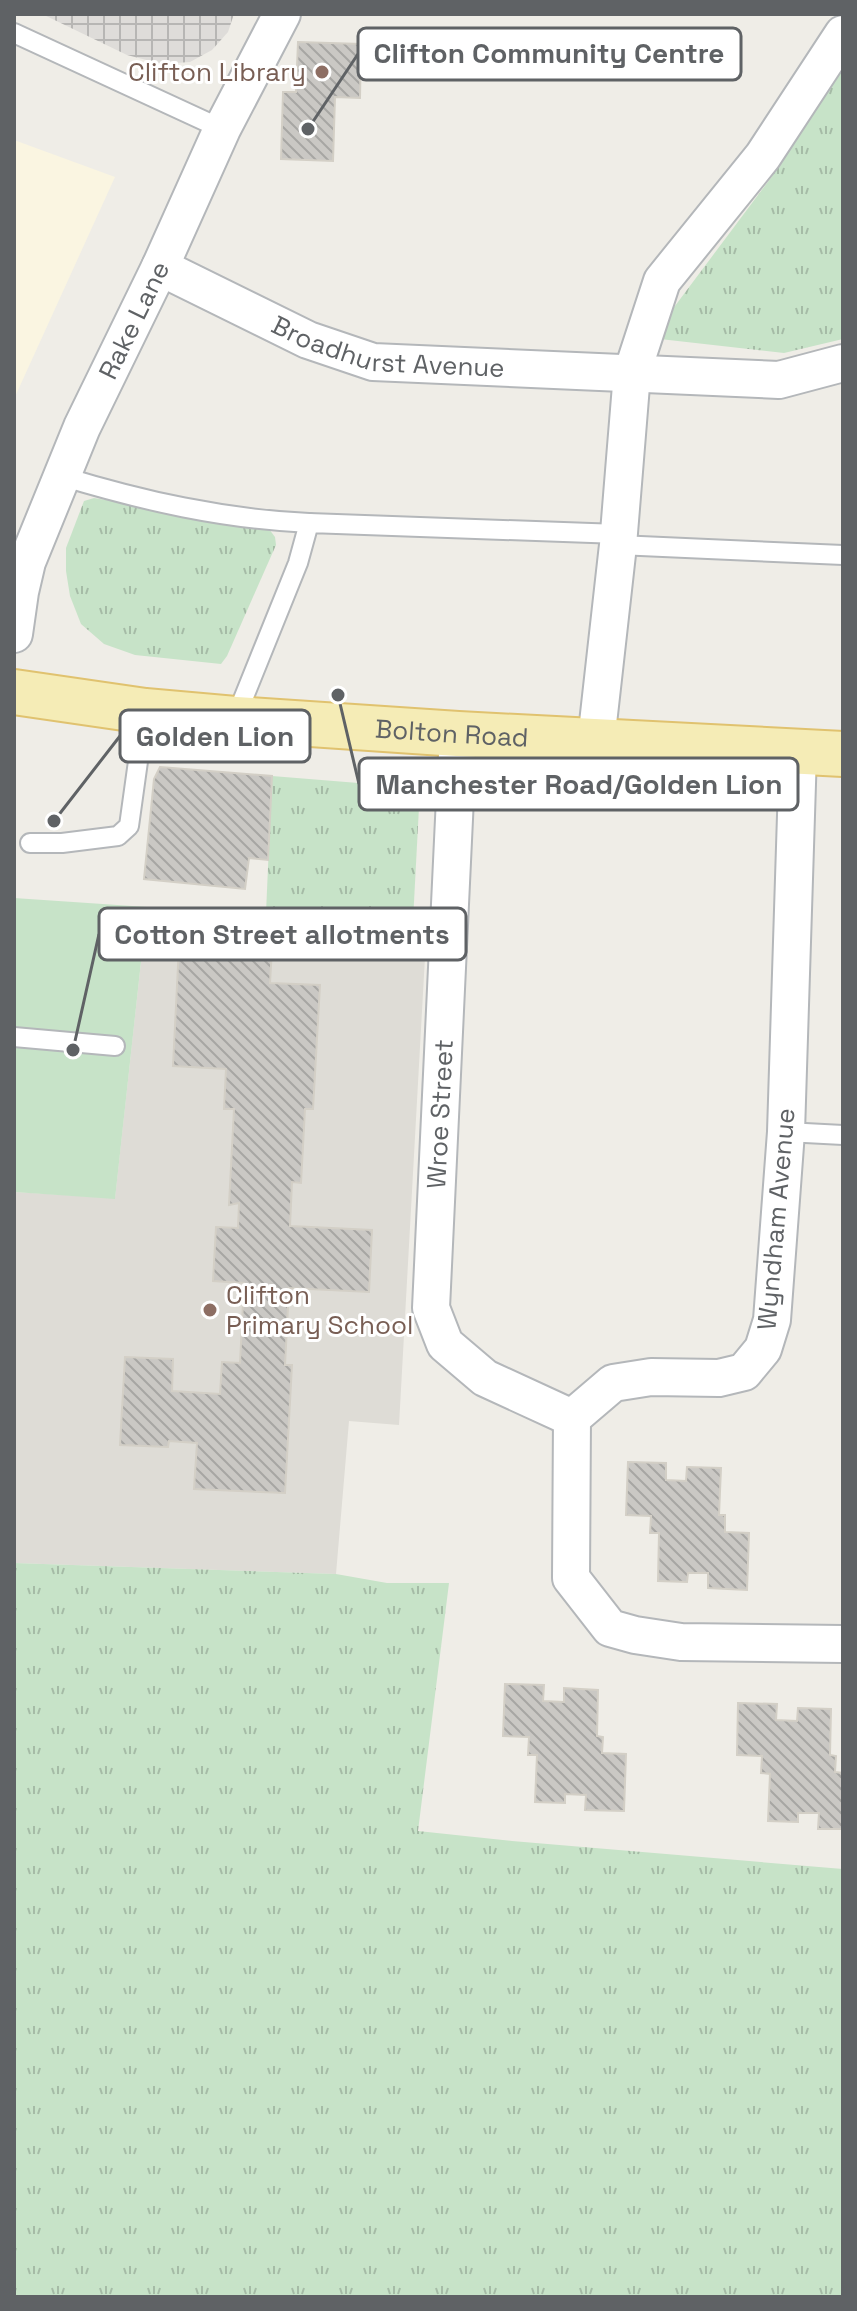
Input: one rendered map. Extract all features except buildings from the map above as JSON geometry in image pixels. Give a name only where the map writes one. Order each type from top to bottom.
[{"type":"main road","name":"Bolton Road","points":[[14,692],[145,711],[235,719],[843,754]]},
{"type":"street","name":"Rake Lane","points":[[14,634],[27,562],[82,427],[160,267],[222,129],[282,14]]},
{"type":"street","points":[[596,741],[632,373],[662,281],[763,156],[843,34]]},
{"type":"street","name":"Broadhurst Avenue","points":[[160,267],[308,340],[373,362],[779,380],[843,363]]},
{"type":"street","name":"Wroe Street","points":[[458,734],[431,1308],[445,1344],[485,1378],[572,1418]]},
{"type":"street","name":"Wyndham Avenue","points":[[572,1418],[613,1383],[651,1377],[719,1378],[744,1372],[763,1349],[772,1320],[786,1132],[798,752]]},
{"type":"street","points":[[572,1418],[571,1578],[610,1628],[681,1642],[843,1644]]},
{"type":"lane","points":[[14,33],[222,129]]},
{"type":"lane","points":[[61,476],[175,508],[274,522],[843,555]]},
{"type":"lane","points":[[235,719],[298,563],[309,523]]},
{"type":"lane","points":[[30,843],[62,843],[118,836],[129,826],[145,711]]},
{"type":"lane","points":[[14,1037],[115,1046]]},
{"type":"lane","points":[[786,1132],[843,1135]]},
{"type":"shaded area","points":[[42,14],[234,14],[228,32],[212,50],[190,62],[162,64],[127,55]]},
{"type":"shaded area","points":[[14,140],[115,177],[14,399]]},
{"type":"shaded area","name":"Clifton Primary School","points":[[147,907],[427,921],[399,1425],[349,1421],[336,1574],[14,1563],[14,1192],[115,1198]]},
{"type":"green space","points":[[843,59],[843,339],[784,353],[651,338],[776,171]]},
{"type":"green space","points":[[94,498],[269,529],[276,545],[221,664],[135,655],[104,644],[81,624],[70,596],[66,548],[84,501]]},
{"type":"green space","points":[[272,776],[420,788],[413,921],[266,913]]},
{"type":"green space","points":[[14,898],[147,907],[115,1199],[14,1192]]},
{"type":"green space","points":[[14,1563],[336,1574],[387,1583],[449,1583],[418,1831],[843,1869],[843,2297],[14,2297]]},
{"type":"place","name":"Clifton Library","points":[[322,72]]},
{"type":"place","name":"Clifton Community Centre","points":[[308,129]]},
{"type":"place","name":"Manchester Road/Golden Lion","points":[[338,695]]},
{"type":"place","name":"Golden Lion","points":[[54,821]]},
{"type":"place","name":"Cotton Street allotments","points":[[73,1050]]},
{"type":"place","name":"Clifton Primary School","points":[[210,1310]]}]
